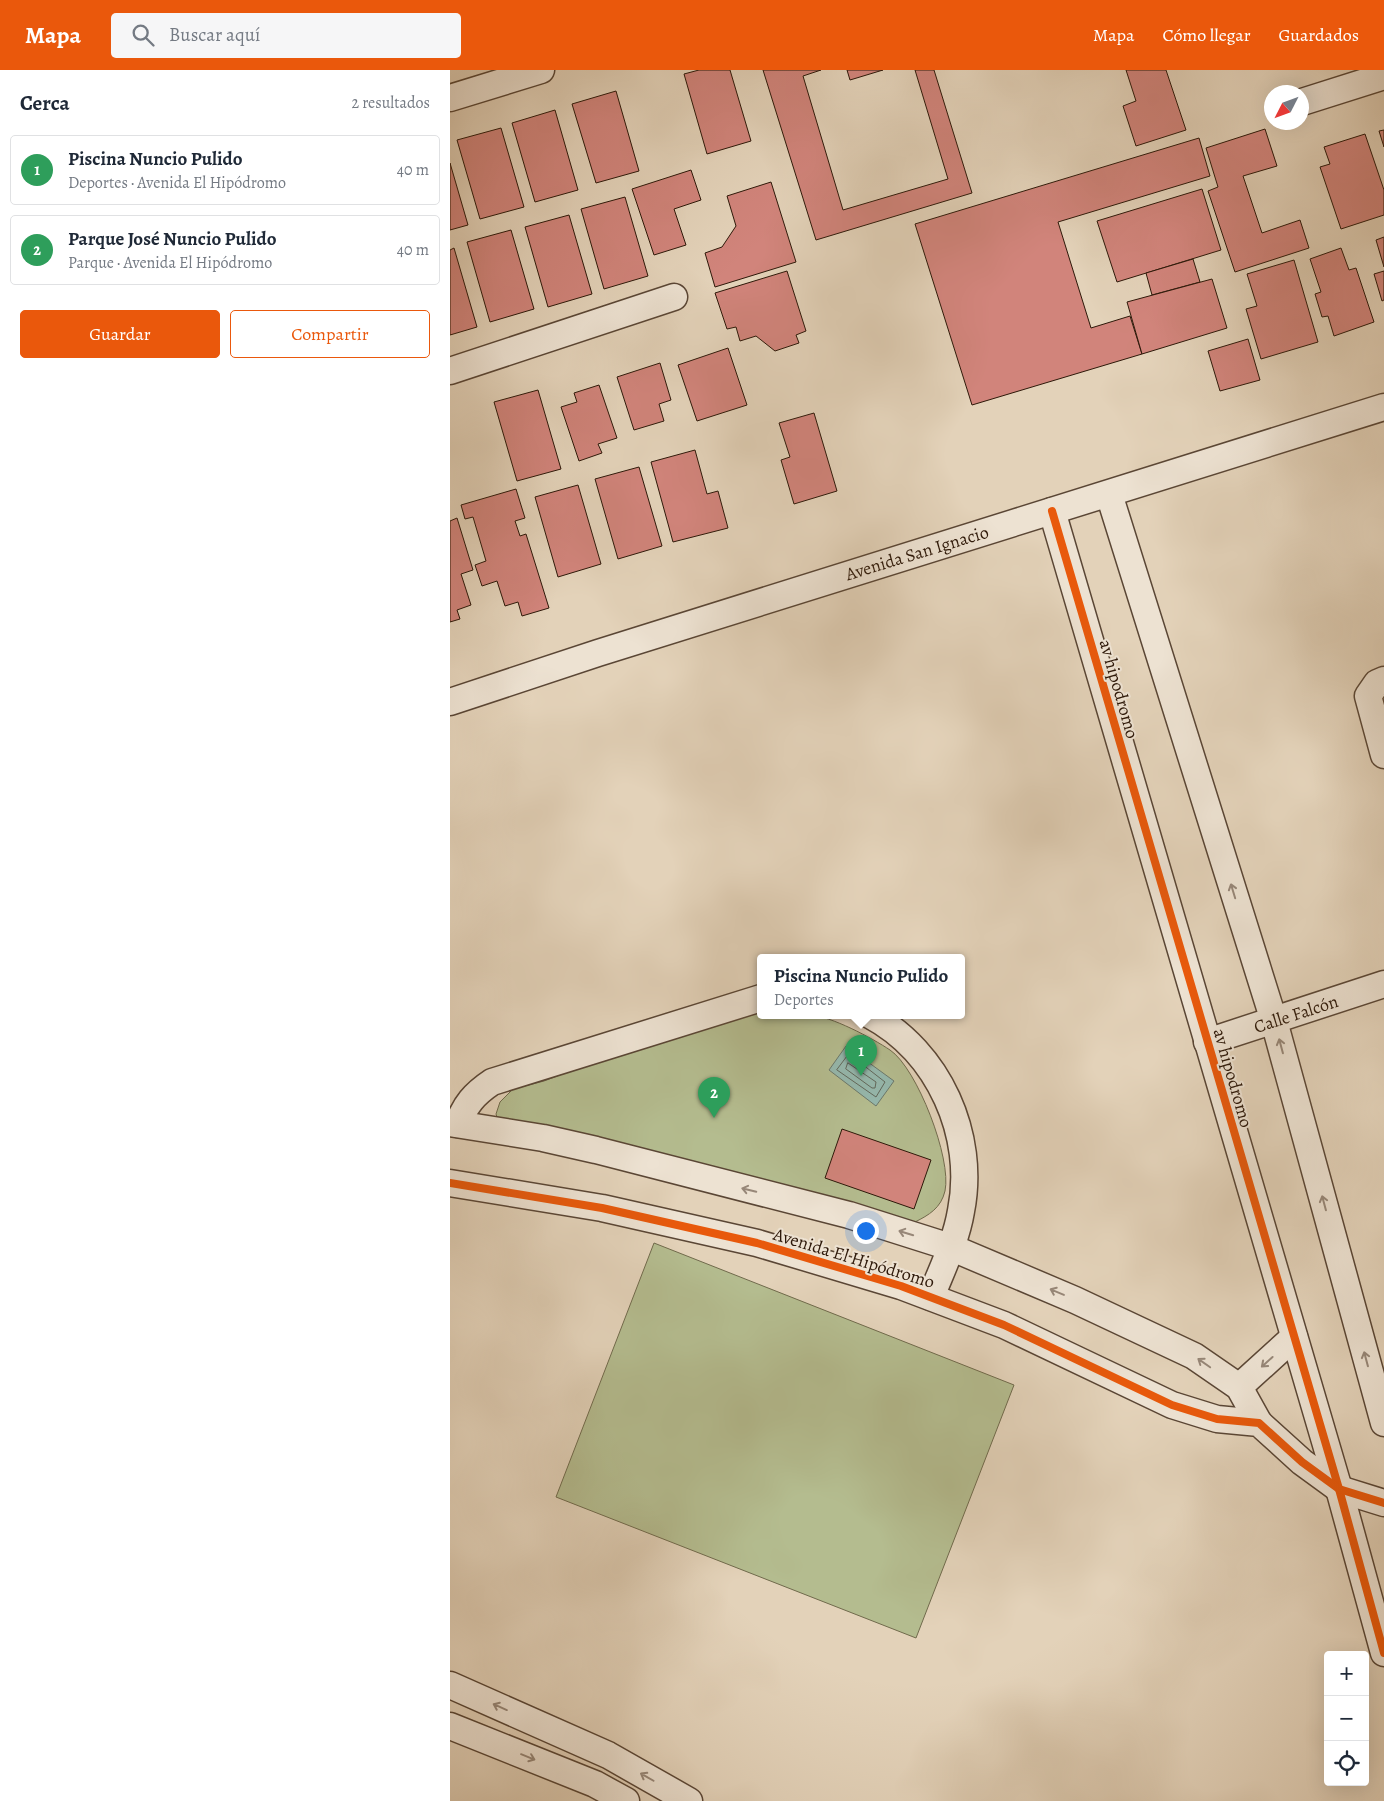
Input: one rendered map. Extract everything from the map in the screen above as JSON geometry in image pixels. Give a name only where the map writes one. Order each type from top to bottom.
[{"type":"street","points":[[450,98],[541,70]]},
{"type":"street","points":[[1309,100],[1384,76]]},
{"type":"street","points":[[450,371],[674,297]]},
{"type":"street","name":"Avenida San Ignacio","points":[[450,702],[607,650],[1384,407]]},
{"type":"street","points":[[1109,494],[1274,1021],[1384,1423]]},
{"type":"street","name":"av hipodromo","points":[[1052,511],[1339,1489],[1384,1653]]},
{"type":"street","points":[[1384,680],[1377,683],[1368,696],[1384,754]]},
{"type":"street","name":"Calle Falcón","points":[[1207,1042],[1384,984]]},
{"type":"street","points":[[757,999],[492,1082],[480,1090],[464,1107],[454,1124],[543,1138],[596,1150],[849,1215],[950,1247],[1075,1300],[1194,1356],[1239,1387],[1259,1423],[1302,1462],[1339,1489],[1384,1503]]},
{"type":"street","points":[[876,1019],[904,1038],[931,1068],[950,1103],[960,1144],[964,1194],[961,1212],[931,1297]]},
{"type":"street","name":"Avenida El Hipódromo","points":[[450,1183],[602,1208],[757,1243],[902,1286],[1004,1325],[1172,1405],[1217,1419],[1259,1423]]},
{"type":"street","points":[[1239,1387],[1294,1337]]},
{"type":"street","points":[[450,1685],[608,1755],[689,1801]]},
{"type":"street","points":[[450,1726],[595,1784],[626,1801]]},
{"type":"green space","points":[[757,1011],[757,1019],[829,1019],[873,1040],[890,1050],[900,1060],[911,1075],[930,1115],[938,1137],[946,1176],[945,1191],[941,1202],[925,1217],[915,1222],[815,1193],[499,1123],[496,1114],[500,1102],[513,1089],[544,1081],[651,1040]]},
{"type":"green space","points":[[654,1243],[1014,1385],[916,1638],[556,1497]]},
{"type":"water","points":[[846,1046],[894,1081],[876,1106],[829,1070]]},
{"type":"building","points":[[699,70],[730,70],[751,141],[707,154],[684,74]]},
{"type":"building","points":[[763,70],[821,70],[803,76],[843,210],[948,179],[915,70],[934,70],[972,193],[816,240]]},
{"type":"building","points":[[847,70],[883,70],[850,80]]},
{"type":"building","points":[[1126,70],[1166,70],[1186,130],[1136,146],[1123,106],[1136,101]]},
{"type":"building","points":[[616,91],[639,171],[596,183],[572,104]]},
{"type":"building","points":[[555,110],[578,190],[535,202],[512,123]]},
{"type":"building","points":[[501,128],[524,207],[480,219],[457,140]]},
{"type":"building","points":[[1265,130],[1277,166],[1243,176],[1262,233],[1300,220],[1309,248],[1235,272],[1208,191],[1218,187],[1206,148]]},
{"type":"building","points":[[1384,130],[1384,147],[1379,131]]},
{"type":"building","points":[[1365,134],[1384,190],[1384,215],[1341,229],[1320,167],[1330,164],[1324,147]]},
{"type":"building","points":[[1199,138],[1210,176],[1058,222],[1091,328],[1130,316],[1142,354],[972,405],[915,224]]},
{"type":"building","points":[[450,163],[468,225],[450,230]]},
{"type":"building","points":[[691,170],[701,200],[674,209],[686,245],[654,255],[632,189]]},
{"type":"building","points":[[771,182],[796,262],[715,287],[705,253],[722,247],[736,226],[727,196]]},
{"type":"building","points":[[1202,189],[1221,250],[1117,282],[1097,221]]},
{"type":"building","points":[[625,197],[648,276],[604,289],[581,209]]},
{"type":"building","points":[[569,215],[592,294],[548,307],[525,227]]},
{"type":"building","points":[[511,230],[534,309],[490,322],[467,242]]},
{"type":"building","points":[[1384,237],[1384,267],[1376,240]]},
{"type":"building","points":[[454,248],[477,327],[450,335],[450,250]]},
{"type":"building","points":[[1341,248],[1349,270],[1356,268],[1374,322],[1334,336],[1328,316],[1322,317],[1315,294],[1321,292],[1310,259]]},
{"type":"building","points":[[1193,259],[1200,282],[1152,295],[1146,273]]},
{"type":"building","points":[[1294,260],[1318,342],[1261,359],[1246,309],[1257,306],[1247,274]]},
{"type":"building","points":[[787,271],[806,331],[796,335],[799,343],[775,351],[756,336],[740,341],[736,327],[727,329],[715,293]]},
{"type":"building","points":[[1384,271],[1384,300],[1382,301],[1374,274]]},
{"type":"building","points":[[1212,279],[1227,328],[1142,354],[1127,302]]},
{"type":"building","points":[[1248,339],[1260,380],[1220,391],[1208,351]]},
{"type":"building","points":[[728,348],[747,405],[697,421],[678,365]]},
{"type":"building","points":[[660,363],[671,400],[659,404],[664,421],[634,430],[617,377]]},
{"type":"building","points":[[599,385],[617,438],[598,444],[602,453],[579,461],[561,407],[577,402],[574,393]]},
{"type":"building","points":[[538,390],[561,469],[517,481],[494,402]]},
{"type":"building","points":[[814,413],[837,491],[794,504],[781,460],[790,457],[779,423]]},
{"type":"building","points":[[695,450],[707,494],[718,491],[728,528],[673,542],[651,462]]},
{"type":"building","points":[[639,467],[662,546],[618,559],[595,479]]},
{"type":"building","points":[[578,485],[601,564],[558,577],[535,497]]},
{"type":"building","points":[[516,489],[525,518],[515,521],[520,536],[526,534],[549,608],[522,616],[518,602],[505,606],[497,581],[482,586],[475,565],[486,561],[473,517],[465,519],[461,505]]},
{"type":"building","points":[[457,518],[473,570],[461,574],[471,605],[457,610],[460,619],[450,622],[450,521]]},
{"type":"building","points":[[842,1129],[931,1160],[914,1209],[825,1178]]},
{"type":"cycle path","points":[[1052,511],[1339,1489],[1384,1653]]},
{"type":"cycle path","points":[[450,1183],[602,1208],[757,1243],[901,1286],[1004,1325],[1172,1405],[1217,1419],[1259,1423],[1302,1462],[1339,1489],[1384,1503]]},
{"type":"place","name":"Piscina Nuncio Pulido","points":[[861,1076]]},
{"type":"place","name":"Parque José Nuncio Pulido","points":[[714,1118]]}]
